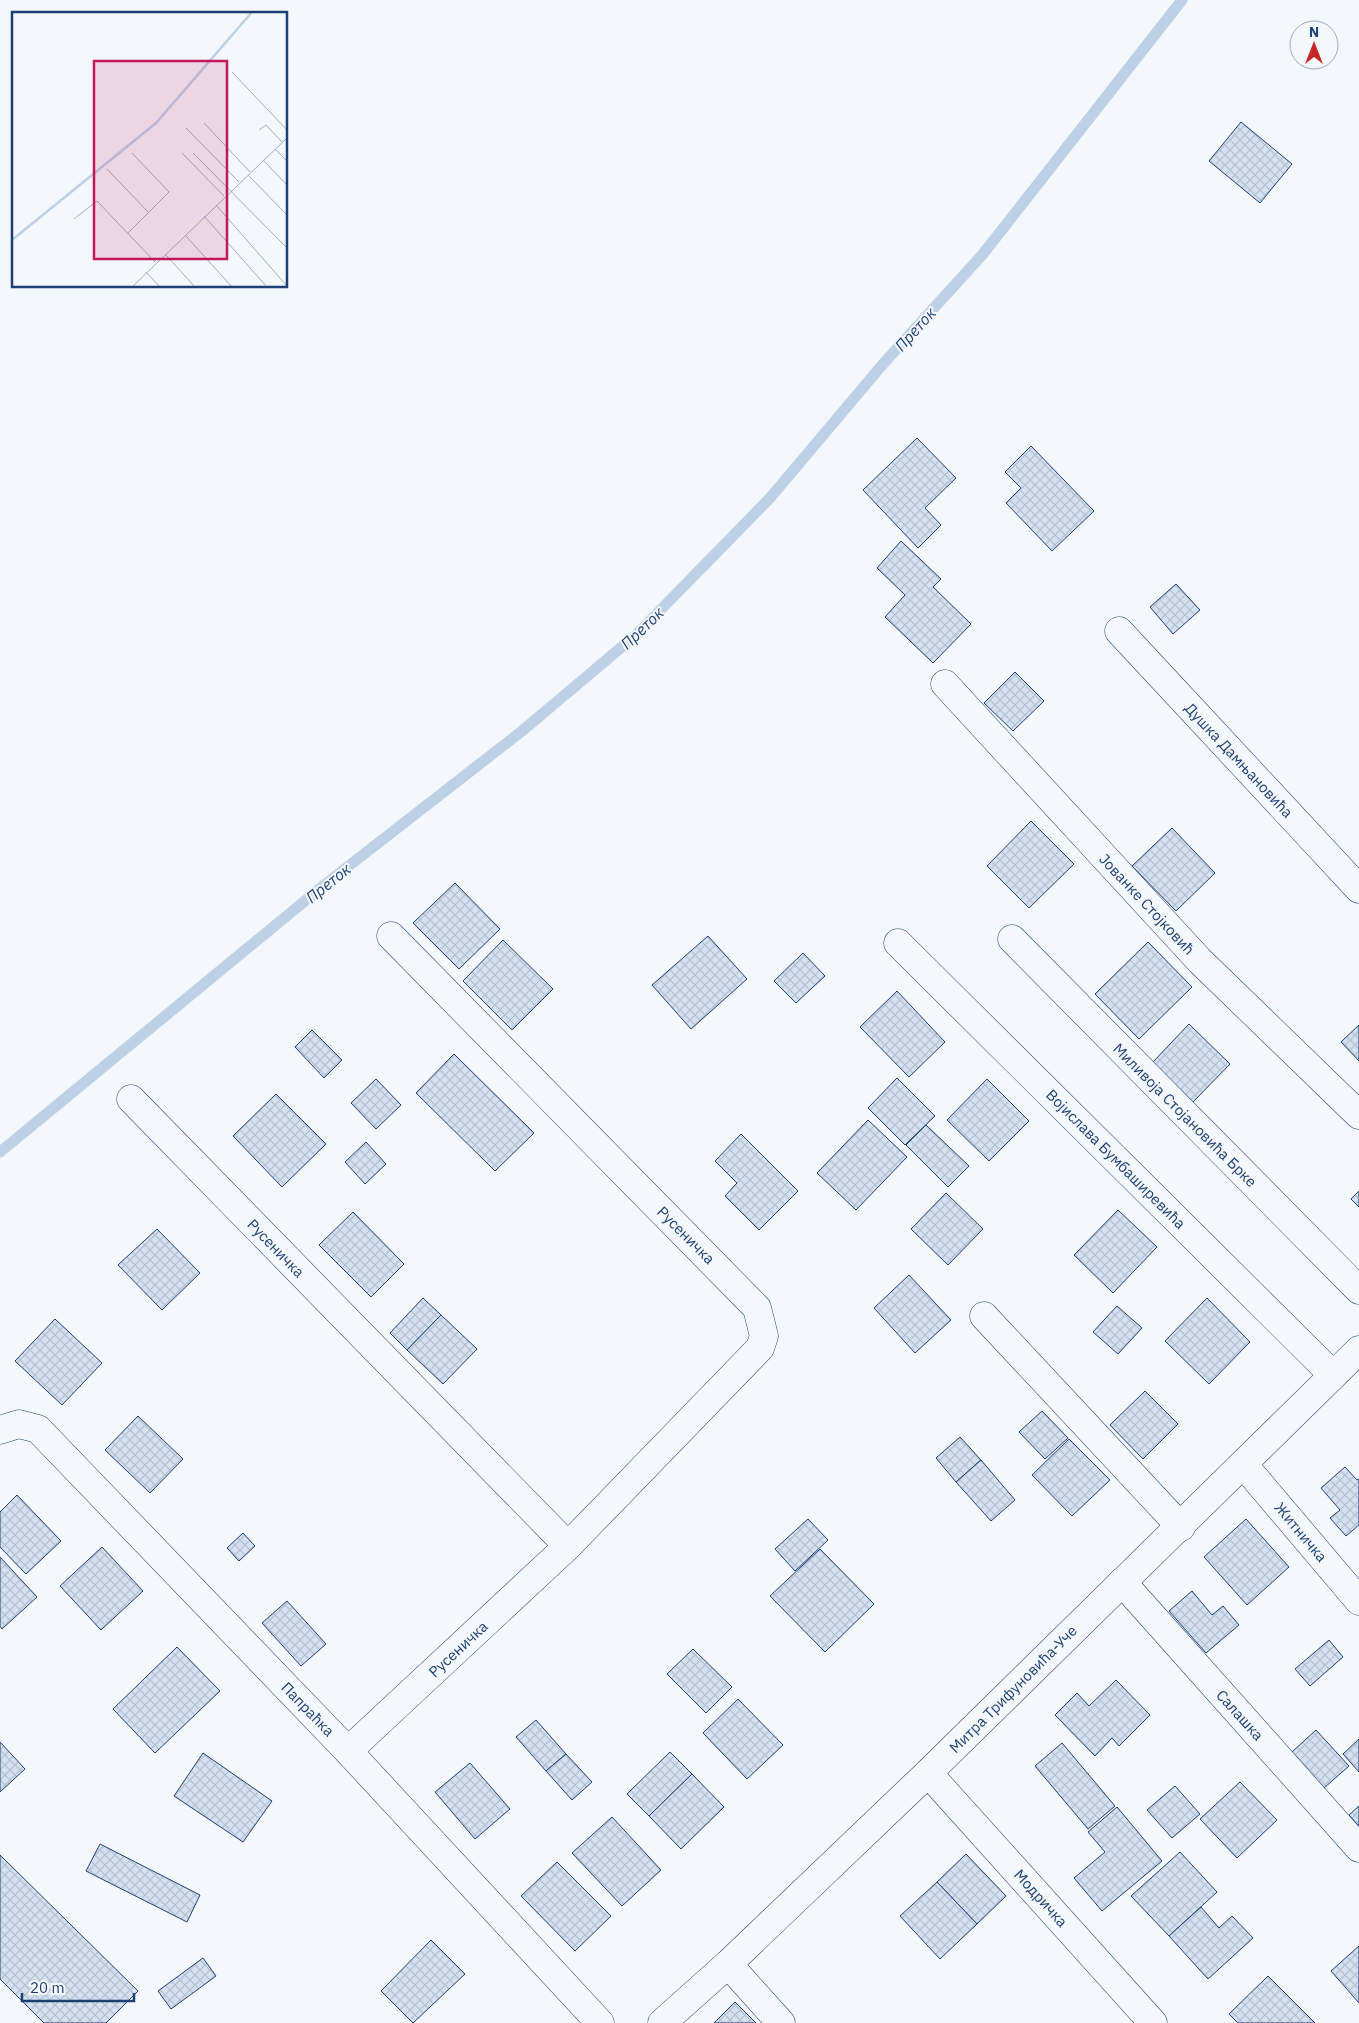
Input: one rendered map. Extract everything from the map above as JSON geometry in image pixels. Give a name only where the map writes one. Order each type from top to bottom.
[{"type":"street","name":"Душка Дамњановића","points":[[1119,631],[1359,889]]},
{"type":"street","name":"Јованке Стојковић","points":[[945,684],[1200,961],[1359,1115]]},
{"type":"street","name":"Русеничка","points":[[348,1751],[568,1546],[760,1348],[764,1336],[762,1321],[757,1308],[391,936]]},
{"type":"street","name":"Миливоја Стојановића Брке","points":[[1012,940],[1359,1290]]},
{"type":"street","name":"Војислава Бумбаширевића","points":[[898,943],[1333,1375]]},
{"type":"street","name":"Русеничка","points":[[131,1099],[568,1546]]},
{"type":"street","points":[[984,1316],[1180,1527]]},
{"type":"street","name":"Митра Трифуновића-Уче","points":[[662,2023],[728,1964],[928,1773],[1359,1350]]},
{"type":"street","name":"Папраћка","points":[[0,1430],[19,1424],[38,1429],[348,1751],[600,2023]]},
{"type":"street","name":"Житничка","points":[[1243,1464],[1359,1600]]},
{"type":"street","name":"Салашка","points":[[1122,1582],[1359,1848]]},
{"type":"street","name":"Модричка","points":[[928,1773],[1153,2023]]},
{"type":"street","points":[[728,1964],[781,2023]]},
{"type":"building","points":[[1241,122],[1292,164],[1260,203],[1209,161]]},
{"type":"building","points":[[917,438],[956,478],[925,508],[941,525],[918,548],[863,490]]},
{"type":"building","points":[[1031,446],[1094,511],[1052,551],[1006,503],[1021,488],[1005,472]]},
{"type":"building","points":[[901,541],[941,579],[933,587],[971,624],[933,663],[885,617],[905,595],[877,568]]},
{"type":"building","points":[[1176,584],[1200,610],[1173,634],[1150,607]]},
{"type":"building","points":[[1015,672],[1044,701],[1013,731],[984,703]]},
{"type":"building","points":[[1031,821],[1074,864],[1029,908],[987,866]]},
{"type":"building","points":[[1172,828],[1215,873],[1176,911],[1132,866]]},
{"type":"building","points":[[455,883],[500,929],[459,969],[413,923]]},
{"type":"building","points":[[708,936],[747,979],[691,1029],[652,985]]},
{"type":"building","points":[[503,940],[553,989],[512,1030],[463,981]]},
{"type":"building","points":[[1148,942],[1192,987],[1139,1039],[1095,994]]},
{"type":"building","points":[[803,953],[825,976],[796,1003],[774,981]]},
{"type":"building","points":[[897,991],[945,1042],[909,1077],[860,1027]]},
{"type":"building","points":[[1189,1024],[1230,1064],[1193,1102],[1152,1063]]},
{"type":"building","points":[[1359,1025],[1359,1061],[1341,1042]]},
{"type":"building","points":[[312,1030],[342,1060],[324,1078],[295,1047]]},
{"type":"building","points":[[454,1054],[534,1133],[495,1171],[416,1093]]},
{"type":"building","points":[[897,1078],[935,1116],[905,1145],[868,1108]]},
{"type":"building","points":[[376,1079],[401,1105],[376,1129],[351,1103]]},
{"type":"building","points":[[987,1079],[1029,1121],[989,1161],[947,1120]]},
{"type":"building","points":[[276,1094],[326,1144],[282,1187],[233,1136]]},
{"type":"building","points":[[868,1120],[907,1157],[856,1210],[817,1173]]},
{"type":"building","points":[[926,1125],[969,1166],[948,1187],[906,1145]]},
{"type":"building","points":[[741,1134],[798,1191],[759,1230],[725,1196],[737,1183],[715,1161]]},
{"type":"building","points":[[366,1142],[386,1164],[365,1184],[345,1162]]},
{"type":"building","points":[[1359,1191],[1359,1207],[1351,1199]]},
{"type":"building","points":[[946,1193],[983,1229],[948,1265],[911,1229]]},
{"type":"building","points":[[1118,1210],[1157,1247],[1113,1293],[1074,1255]]},
{"type":"building","points":[[353,1212],[404,1264],[371,1297],[319,1245]]},
{"type":"building","points":[[157,1229],[200,1273],[162,1310],[118,1265]]},
{"type":"building","points":[[909,1275],[951,1320],[915,1353],[874,1308]]},
{"type":"building","points":[[423,1298],[441,1315],[407,1350],[390,1333]]},
{"type":"building","points":[[1207,1298],[1250,1342],[1209,1384],[1165,1341]]},
{"type":"building","points":[[1117,1306],[1142,1328],[1118,1354],[1093,1332]]},
{"type":"building","points":[[441,1315],[477,1349],[443,1384],[407,1350]]},
{"type":"building","points":[[55,1319],[102,1363],[62,1405],[15,1361]]},
{"type":"building","points":[[1145,1391],[1178,1424],[1143,1459],[1110,1425]]},
{"type":"building","points":[[1042,1411],[1068,1438],[1045,1459],[1019,1432]]},
{"type":"building","points":[[138,1416],[183,1459],[150,1493],[105,1450]]},
{"type":"building","points":[[960,1437],[981,1460],[956,1482],[936,1458]]},
{"type":"building","points":[[1069,1439],[1110,1480],[1072,1516],[1032,1475]]},
{"type":"building","points":[[981,1460],[1015,1500],[991,1521],[956,1482]]},
{"type":"building","points":[[1345,1467],[1357,1480],[1359,1479],[1359,1525],[1346,1536],[1330,1518],[1340,1510],[1321,1488]]},
{"type":"building","points":[[17,1495],[61,1541],[26,1574],[0,1547],[0,1512]]},
{"type":"building","points":[[808,1519],[828,1540],[795,1571],[775,1549]]},
{"type":"building","points":[[1246,1519],[1289,1567],[1247,1605],[1204,1557]]},
{"type":"building","points":[[243,1533],[255,1546],[239,1561],[227,1548]]},
{"type":"building","points":[[102,1547],[143,1591],[101,1630],[60,1586]]},
{"type":"building","points":[[820,1549],[874,1604],[825,1652],[770,1596]]},
{"type":"building","points":[[0,1557],[37,1597],[2,1629],[0,1626]]},
{"type":"building","points":[[1192,1591],[1212,1615],[1223,1606],[1239,1625],[1206,1653],[1169,1611]]},
{"type":"building","points":[[287,1601],[326,1644],[301,1666],[262,1623]]},
{"type":"building","points":[[1329,1640],[1343,1657],[1310,1686],[1295,1669]]},
{"type":"building","points":[[177,1647],[220,1691],[155,1753],[113,1709]]},
{"type":"building","points":[[693,1649],[732,1687],[706,1713],[667,1674]]},
{"type":"building","points":[[1116,1680],[1150,1715],[1119,1746],[1112,1738],[1095,1756],[1055,1715],[1077,1693],[1089,1706]]},
{"type":"building","points":[[738,1699],[783,1745],[747,1779],[703,1733]]},
{"type":"building","points":[[536,1720],[566,1754],[546,1771],[516,1737]]},
{"type":"building","points":[[1316,1730],[1349,1766],[1324,1788],[1292,1752]]},
{"type":"building","points":[[1359,1739],[1359,1772],[1343,1754]]},
{"type":"building","points":[[0,1742],[25,1769],[0,1792]]},
{"type":"building","points":[[1062,1743],[1115,1806],[1088,1829],[1035,1766]]},
{"type":"building","points":[[670,1752],[692,1774],[649,1816],[627,1794]]},
{"type":"building","points":[[203,1753],[272,1801],[243,1842],[174,1796]]},
{"type":"building","points":[[566,1754],[592,1782],[572,1800],[546,1771]]},
{"type":"building","points":[[470,1763],[510,1809],[475,1839],[435,1792]]},
{"type":"building","points":[[692,1774],[724,1807],[681,1849],[649,1816]]},
{"type":"building","points":[[1240,1782],[1277,1820],[1237,1858],[1200,1819]]},
{"type":"building","points":[[1175,1786],[1200,1814],[1172,1838],[1147,1810]]},
{"type":"building","points":[[1359,1806],[1359,1826],[1349,1815]]},
{"type":"building","points":[[1117,1807],[1162,1861],[1102,1911],[1074,1878],[1105,1852],[1088,1832]]},
{"type":"building","points":[[612,1817],[661,1870],[622,1906],[572,1853]]},
{"type":"building","points":[[100,1844],[200,1895],[187,1922],[86,1871]]},
{"type":"building","points":[[1180,1852],[1217,1892],[1169,1936],[1131,1896]]},
{"type":"building","points":[[966,1854],[1006,1896],[977,1924],[937,1882]]},
{"type":"building","points":[[0,1855],[138,1991],[106,2023],[44,2023],[0,1979]]},
{"type":"building","points":[[557,1862],[611,1916],[575,1951],[521,1896]]},
{"type":"building","points":[[937,1882],[977,1924],[940,1959],[900,1916]]},
{"type":"building","points":[[1201,1907],[1219,1928],[1232,1916],[1253,1938],[1208,1979],[1169,1936]]},
{"type":"building","points":[[431,1940],[465,1974],[413,2023],[381,1991]]},
{"type":"building","points":[[1359,1946],[1359,2003],[1331,1971]]},
{"type":"building","points":[[203,1958],[216,1976],[171,2009],[158,1991]]},
{"type":"building","points":[[1268,1976],[1315,2023],[1238,2023],[1229,2014]]},
{"type":"building","points":[[735,2002],[756,2023],[714,2023]]},
{"type":"waterway","name":"Преток","points":[[0,1152],[323,886],[522,731],[636,635],[770,498],[883,364],[983,254],[1182,0]]}]
